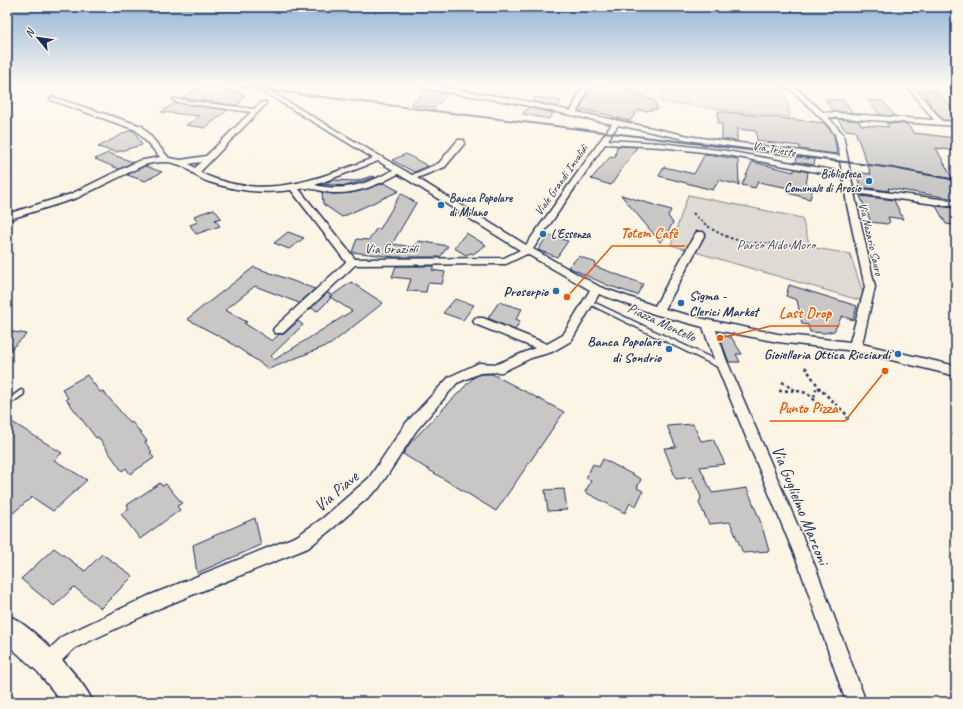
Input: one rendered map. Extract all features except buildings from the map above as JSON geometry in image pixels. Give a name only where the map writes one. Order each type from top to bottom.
[{"type":"street","points":[[113,119],[139,128],[165,158],[188,166],[201,176],[219,183],[242,188],[294,188],[308,186],[379,158]]},
{"type":"street","points":[[196,172],[248,119]]},
{"type":"street","name":"Piazza Montello","points":[[314,119],[527,250],[592,296],[708,324],[778,338],[855,347],[956,371]]},
{"type":"street","points":[[596,119],[712,142],[844,158]]},
{"type":"street","name":"Via Nazario Sauro","points":[[826,119],[839,134],[849,190],[870,287],[855,347]]},
{"type":"street","points":[[889,119],[956,124]]},
{"type":"street","points":[[937,119],[940,123]]},
{"type":"street","name":"Viale Grandi Invalidi","points":[[527,250],[615,124]]},
{"type":"street","points":[[411,178],[442,165],[461,142]]},
{"type":"street","name":"Via Trieste","points":[[602,142],[661,145],[727,153],[846,174]]},
{"type":"street","points":[[7,217],[74,196],[141,163],[165,158]]},
{"type":"street","points":[[178,163],[209,158]]},
{"type":"street","points":[[308,186],[319,189],[348,191],[367,186],[399,170]]},
{"type":"street","points":[[294,188],[352,262]]},
{"type":"street","points":[[849,190],[956,204]]},
{"type":"street","points":[[658,311],[700,234]]},
{"type":"street","name":"Via Grazioli","points":[[279,330],[352,262],[506,261],[527,250]]},
{"type":"street","name":"Via Piave","points":[[47,663],[69,642],[154,602],[302,542],[328,523],[374,483],[411,427],[453,380],[478,368],[498,369],[527,355],[548,349],[567,338],[592,296]]},
{"type":"street","points":[[480,321],[548,349]]},
{"type":"street","name":"Via Guglielmo Marconi","points":[[708,324],[723,366],[807,566],[856,702]]},
{"type":"street","points":[[7,627],[47,663],[79,702]]},
{"type":"lane","name":"Piazza Montello","points":[[592,296],[723,366]]},
{"type":"lane","points":[[7,403],[21,393]]},
{"type":"path","points":[[693,213],[702,223],[725,236],[741,241],[784,243],[801,247]]},
{"type":"path","points":[[805,367],[817,386],[847,415],[848,421]]},
{"type":"path","points":[[782,382],[796,392]]},
{"type":"path","points":[[815,401],[814,397],[817,386]]},
{"type":"path","points":[[779,391],[806,392],[814,397]]},
{"type":"green space","name":"Parco Aldo Moro","points":[[688,195],[802,218],[810,247],[850,254],[866,302],[671,245]]},
{"type":"railway","points":[[501,119],[893,168],[956,180]]},
{"type":"place","name":"Biblioteca Comunale di Arosio","points":[[869,181]]},
{"type":"place","name":"Banca Popolare di Milano","points":[[441,205]]},
{"type":"place","name":"L'Essenza","points":[[543,234]]},
{"type":"place","name":"Proserpio","points":[[556,291]]},
{"type":"place","name":"Totem Cafè","points":[[567,297]]},
{"type":"place","name":"Sigma - Clerici Market","points":[[681,303]]},
{"type":"place","name":"Last Drop","points":[[720,338]]},
{"type":"place","name":"Banca Popolare di Sondrio","points":[[669,349]]},
{"type":"place","name":"Gioielleria Ottica Ricciardi","points":[[898,354]]},
{"type":"place","name":"Punto Pizza","points":[[885,371]]}]
